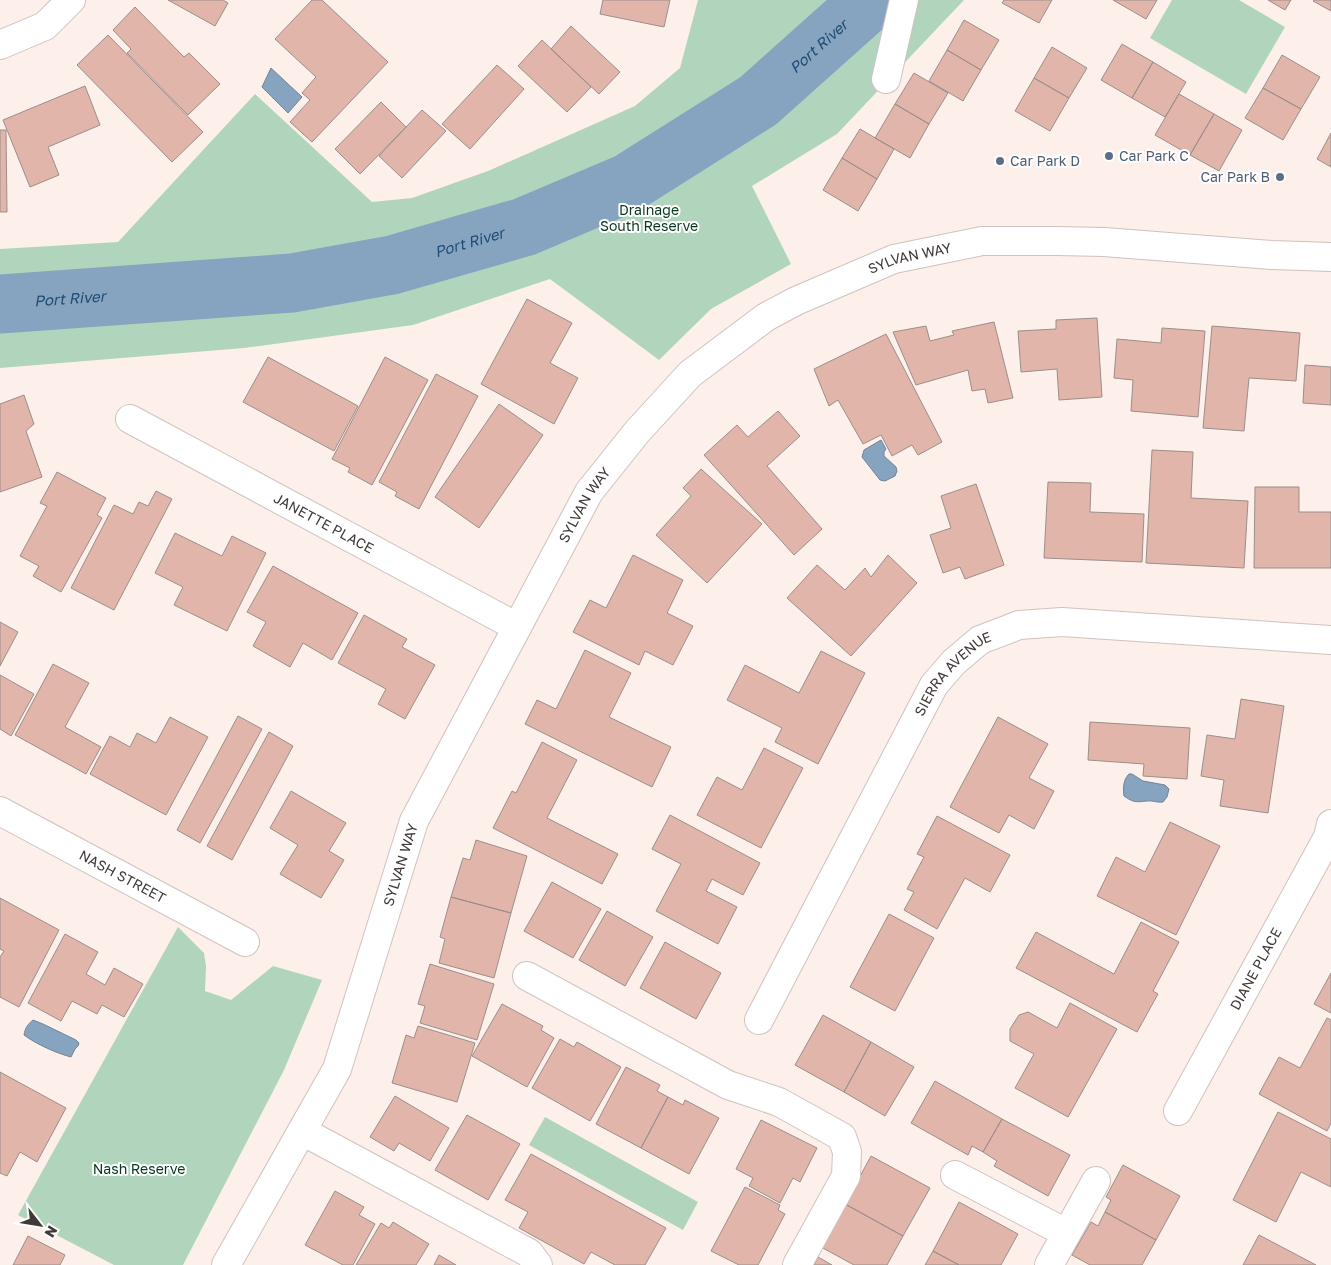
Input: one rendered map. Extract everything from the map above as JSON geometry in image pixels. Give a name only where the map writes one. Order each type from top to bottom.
[{"type":"street","points":[[0,45],[45,26],[71,0]]},
{"type":"street","points":[[886,80],[904,0]]},
{"type":"street","name":"SYLVAN WAY","points":[[226,1265],[337,1070],[414,821],[589,492],[637,432],[690,374],[766,316],[796,301],[894,259],[982,241],[1056,240],[1104,242],[1331,258]]},
{"type":"street","name":"JANETTE PLACE","points":[[130,419],[517,627]]},
{"type":"street","name":"SIERRA AVENUE","points":[[759,1020],[934,685],[954,662],[980,640],[1019,625],[1062,622],[1331,640]]},
{"type":"street","name":"NASH STREET","points":[[0,811],[245,942]]},
{"type":"street","name":"DIANE PLACE","points":[[1178,1111],[1328,837],[1331,824]]},
{"type":"street","points":[[527,976],[728,1085],[780,1102],[842,1137],[847,1152],[846,1176],[797,1265]]},
{"type":"street","points":[[302,1132],[529,1253],[538,1265]]},
{"type":"street","points":[[955,1175],[1066,1233]]},
{"type":"street","points":[[1049,1265],[1096,1181]]},
{"type":"green space","name":"Drainage South Reserve","points":[[698,0],[964,0],[837,134],[752,186],[791,264],[711,309],[659,360],[550,279],[413,325],[244,348],[0,368],[0,249],[118,242],[255,94],[372,202],[412,198],[488,171],[635,106],[680,68]]},
{"type":"green space","points":[[1172,0],[1239,0],[1285,27],[1246,94],[1150,38]]},
{"type":"green space","name":"Nash Reserve","points":[[178,927],[204,953],[206,966],[205,991],[231,1000],[273,966],[322,980],[284,1070],[183,1265],[114,1265],[18,1215]]},
{"type":"green space","points":[[545,1117],[698,1202],[683,1230],[529,1145]]},
{"type":"water","points":[[271,68],[302,97],[288,113],[262,87]]},
{"type":"water","points":[[881,440],[886,449],[884,456],[896,467],[897,471],[895,476],[885,481],[880,480],[862,457],[864,450]]},
{"type":"water","points":[[1129,774],[1143,781],[1165,785],[1169,789],[1167,797],[1163,802],[1135,802],[1130,800],[1124,796],[1125,781]]},
{"type":"water","points":[[33,1020],[76,1040],[79,1043],[71,1057],[46,1048],[24,1035],[27,1026]]},
{"type":"building","points":[[168,0],[223,0],[228,3],[215,26]]},
{"type":"building","points":[[312,0],[322,0],[388,62],[312,142],[290,122],[310,100],[302,93],[316,77],[275,39]]},
{"type":"building","points":[[603,0],[670,0],[664,27],[600,14]]},
{"type":"building","points":[[1004,0],[1052,0],[1039,23],[1002,3]]},
{"type":"building","points":[[1113,0],[1157,0],[1146,19]]},
{"type":"building","points":[[1268,0],[1291,0],[1285,10]]},
{"type":"building","points":[[1331,0],[1331,11],[1313,1]]},
{"type":"building","points":[[135,7],[184,57],[189,53],[220,84],[188,115],[127,53],[131,49],[113,30]]},
{"type":"building","points":[[964,20],[999,40],[981,70],[947,50]]},
{"type":"building","points":[[571,26],[620,72],[599,94],[551,49]]},
{"type":"building","points":[[108,35],[203,132],[172,162],[77,65]]},
{"type":"building","points":[[542,40],[591,87],[567,112],[518,66]]},
{"type":"building","points":[[1122,44],[1153,62],[1132,98],[1101,80]]},
{"type":"building","points":[[1052,47],[1087,68],[1069,98],[1034,78]]},
{"type":"building","points":[[947,50],[981,70],[963,101],[929,81]]},
{"type":"building","points":[[1282,55],[1320,77],[1301,109],[1263,88]]},
{"type":"building","points":[[1153,62],[1186,82],[1165,117],[1132,98]]},
{"type":"building","points":[[497,65],[524,89],[470,149],[442,124]]},
{"type":"building","points":[[914,73],[948,93],[929,124],[895,104]]},
{"type":"building","points":[[1034,78],[1069,98],[1050,131],[1015,111]]},
{"type":"building","points":[[85,86],[100,125],[48,147],[59,175],[30,187],[3,120]]},
{"type":"building","points":[[1263,88],[1301,109],[1283,140],[1245,118]]},
{"type":"building","points":[[1179,94],[1214,114],[1190,155],[1155,135]]},
{"type":"building","points":[[381,102],[406,127],[360,174],[335,149]]},
{"type":"building","points":[[895,104],[929,124],[910,158],[875,138]]},
{"type":"building","points":[[422,110],[446,131],[402,178],[379,156]]},
{"type":"building","points":[[1214,114],[1242,130],[1219,171],[1190,155]]},
{"type":"building","points":[[860,129],[894,149],[877,179],[842,158]]},
{"type":"building","points":[[0,130],[6,130],[7,212],[0,212]]},
{"type":"building","points":[[1331,133],[1331,167],[1317,159]]},
{"type":"building","points":[[842,158],[877,179],[858,211],[823,190]]},
{"type":"building","points":[[527,299],[572,323],[550,363],[578,378],[554,424],[481,384]]},
{"type":"building","points":[[1097,318],[1102,397],[1059,400],[1057,369],[1021,372],[1018,331],[1056,329],[1056,320]]},
{"type":"building","points":[[994,322],[1013,398],[988,403],[985,389],[972,391],[968,370],[916,385],[893,332],[926,326],[930,341],[954,335],[952,331]]},
{"type":"building","points":[[1212,326],[1300,333],[1296,381],[1249,378],[1244,431],[1203,428]]},
{"type":"building","points":[[1162,328],[1205,331],[1198,417],[1131,411],[1133,380],[1114,378],[1117,339],[1161,343]]},
{"type":"building","points":[[886,334],[942,442],[918,455],[912,445],[892,456],[881,435],[863,444],[838,400],[829,406],[814,369]]},
{"type":"building","points":[[268,357],[358,406],[334,451],[243,402]]},
{"type":"building","points":[[385,357],[428,380],[372,485],[348,472],[350,468],[332,459]]},
{"type":"building","points":[[1305,365],[1331,367],[1331,405],[1303,403]]},
{"type":"building","points":[[436,374],[478,396],[419,509],[395,496],[397,492],[379,482]]},
{"type":"building","points":[[24,395],[34,424],[26,431],[42,477],[0,492],[0,404]]},
{"type":"building","points":[[499,404],[543,435],[479,528],[435,497]]},
{"type":"building","points":[[778,411],[800,436],[767,466],[822,529],[794,555],[704,455],[737,425],[748,437]]},
{"type":"building","points":[[1152,450],[1193,452],[1191,498],[1248,501],[1244,568],[1146,563]]},
{"type":"building","points":[[701,469],[762,524],[707,583],[656,535],[691,496],[683,488]]},
{"type":"building","points":[[57,472],[106,498],[97,515],[102,518],[61,592],[33,576],[39,566],[20,556],[47,506],[40,503]]},
{"type":"building","points":[[1048,482],[1091,483],[1090,512],[1144,514],[1142,562],[1044,558]]},
{"type":"building","points":[[976,484],[1004,565],[965,579],[960,567],[943,573],[930,535],[951,528],[941,496]]},
{"type":"building","points":[[1255,487],[1299,487],[1299,512],[1331,512],[1331,568],[1254,568]]},
{"type":"building","points":[[156,491],[172,499],[114,610],[71,588],[114,505],[133,514],[139,502],[148,506]]},
{"type":"building","points":[[175,533],[222,556],[232,536],[266,553],[227,631],[174,605],[183,587],[155,573]]},
{"type":"building","points":[[633,555],[683,580],[667,613],[693,626],[673,665],[645,651],[639,665],[573,632],[590,600],[606,608]]},
{"type":"building","points":[[888,555],[917,583],[851,656],[787,598],[817,565],[845,590],[865,568],[871,577]]},
{"type":"building","points":[[273,566],[358,613],[332,660],[303,643],[290,667],[253,646],[266,622],[247,612]]},
{"type":"building","points":[[364,615],[407,639],[402,647],[435,665],[405,719],[378,704],[386,689],[338,663]]},
{"type":"building","points":[[0,622],[18,632],[0,666]]},
{"type":"building","points":[[585,650],[631,673],[609,717],[671,747],[652,787],[525,724],[537,700],[556,709]]},
{"type":"building","points":[[821,651],[865,673],[818,764],[775,742],[782,728],[727,700],[745,665],[799,693]]},
{"type":"building","points":[[53,664],[89,683],[65,727],[101,747],[86,774],[15,735]]},
{"type":"building","points":[[0,675],[34,694],[11,736],[0,729]]},
{"type":"building","points":[[1241,699],[1284,706],[1268,813],[1220,806],[1224,780],[1201,776],[1207,735],[1235,739]]},
{"type":"building","points":[[238,716],[262,729],[200,843],[177,830]]},
{"type":"building","points":[[170,717],[208,737],[166,815],[90,774],[110,736],[130,747],[137,733],[156,743]]},
{"type":"building","points":[[998,717],[1048,744],[1029,778],[1054,791],[1034,829],[1009,815],[999,833],[950,807]]},
{"type":"building","points":[[1090,722],[1190,728],[1187,779],[1143,776],[1144,764],[1088,760]]},
{"type":"building","points":[[269,732],[293,746],[232,860],[207,846]]},
{"type":"building","points":[[542,742],[577,760],[547,818],[618,854],[602,884],[493,828],[512,791],[516,793]]},
{"type":"building","points":[[764,748],[803,768],[761,848],[697,815],[717,777],[742,790]]},
{"type":"building","points":[[291,791],[346,823],[329,851],[344,860],[321,898],[280,874],[298,845],[270,828]]},
{"type":"building","points":[[670,815],[760,863],[743,895],[712,879],[706,891],[737,907],[718,944],[656,911],[681,864],[652,849]]},
{"type":"building","points":[[937,816],[1010,855],[990,892],[965,878],[937,929],[904,910],[914,892],[907,889],[924,857],[917,854]]},
{"type":"building","points":[[1170,822],[1220,846],[1176,935],[1097,896],[1116,857],[1145,872]]},
{"type":"building","points":[[476,840],[527,856],[511,913],[451,897],[463,858],[470,860]]},
{"type":"building","points":[[552,882],[601,909],[573,958],[524,931]]},
{"type":"building","points":[[451,897],[511,913],[494,978],[439,963],[445,939],[440,937]]},
{"type":"building","points":[[0,898],[59,930],[19,1007],[0,997],[0,957],[4,951],[0,949]]},
{"type":"building","points":[[607,911],[653,937],[625,986],[579,960]]},
{"type":"building","points":[[889,914],[934,938],[895,1011],[850,987]]},
{"type":"building","points":[[1141,922],[1179,942],[1153,991],[1158,994],[1137,1032],[1016,968],[1036,932],[1114,974]]},
{"type":"building","points":[[65,934],[98,952],[86,974],[105,985],[114,968],[143,984],[124,1017],[102,1005],[97,1014],[72,1001],[61,1021],[28,1003]]},
{"type":"building","points":[[665,942],[721,973],[696,1019],[640,988]]},
{"type":"building","points":[[430,964],[494,984],[477,1040],[420,1023],[425,1006],[418,1004]]},
{"type":"building","points":[[1331,973],[1331,1013],[1314,1004]]},
{"type":"building","points":[[1070,1003],[1117,1029],[1068,1117],[1015,1088],[1034,1054],[1010,1041],[1010,1029],[1019,1015],[1028,1012],[1057,1028]]},
{"type":"building","points":[[502,1004],[543,1026],[541,1030],[554,1038],[527,1087],[472,1056]]},
{"type":"building","points":[[823,1015],[871,1042],[844,1092],[795,1065]]},
{"type":"building","points":[[1327,1018],[1331,1020],[1331,1123],[1327,1131],[1259,1094],[1279,1057],[1300,1068]]},
{"type":"building","points":[[418,1026],[475,1043],[457,1102],[392,1083],[406,1035],[414,1038]]},
{"type":"building","points":[[560,1039],[574,1047],[577,1042],[621,1067],[590,1121],[532,1088]]},
{"type":"building","points":[[871,1042],[914,1067],[885,1116],[844,1092]]},
{"type":"building","points":[[626,1067],[660,1085],[657,1091],[668,1097],[641,1148],[596,1124]]},
{"type":"building","points":[[0,1072],[66,1108],[37,1162],[20,1152],[7,1176],[0,1173]]},
{"type":"building","points":[[935,1081],[1002,1119],[983,1152],[972,1146],[968,1155],[911,1123]]},
{"type":"building","points":[[395,1096],[449,1128],[430,1161],[399,1143],[394,1151],[370,1137]]},
{"type":"building","points":[[668,1097],[683,1105],[685,1100],[719,1118],[689,1174],[641,1148]]},
{"type":"building","points":[[1278,1112],[1331,1139],[1331,1187],[1301,1172],[1276,1222],[1233,1200]]},
{"type":"building","points":[[467,1115],[520,1144],[488,1200],[435,1170]]},
{"type":"building","points":[[1002,1119],[1070,1155],[1048,1196],[994,1166],[997,1161],[983,1152]]},
{"type":"building","points":[[761,1120],[817,1148],[800,1182],[793,1178],[780,1203],[749,1186],[753,1178],[736,1169]]},
{"type":"building","points":[[531,1154],[666,1228],[645,1265],[615,1265],[591,1252],[584,1264],[519,1228],[528,1212],[505,1200]]},
{"type":"building","points":[[871,1156],[930,1188],[903,1236],[845,1204]]},
{"type":"building","points":[[1123,1165],[1180,1196],[1156,1240],[1105,1212],[1111,1200],[1106,1197]]},
{"type":"building","points":[[745,1187],[780,1205],[778,1210],[785,1214],[758,1265],[739,1265],[711,1251]]},
{"type":"building","points":[[335,1191],[364,1207],[359,1215],[375,1224],[353,1265],[343,1265],[305,1245]]},
{"type":"building","points":[[959,1202],[1018,1234],[1001,1265],[959,1265],[933,1251]]},
{"type":"building","points":[[845,1204],[903,1236],[887,1265],[854,1265],[821,1247]]},
{"type":"building","points":[[1105,1212],[1156,1240],[1142,1265],[1090,1265],[1072,1255],[1091,1222],[1098,1226]]},
{"type":"building","points":[[393,1222],[429,1244],[416,1265],[356,1265],[381,1223],[389,1228]]},
{"type":"building","points":[[1259,1235],[1316,1265],[1243,1265]]},
{"type":"building","points":[[28,1236],[65,1255],[60,1265],[13,1265]]},
{"type":"building","points":[[933,1251],[959,1265],[925,1265]]},
{"type":"building","points":[[439,1255],[456,1265],[434,1265]]},
{"type":"building","points":[[818,1257],[832,1265],[814,1265]]},
{"type":"waterway","name":"Port River","points":[[0,304],[292,283],[392,265],[524,227],[628,183],[758,101],[871,0]]},
{"type":"place","name":"Car Park C","points":[[1109,156]]},
{"type":"place","name":"Car Park D","points":[[1000,161]]},
{"type":"place","name":"Car Park B","points":[[1280,177]]}]
